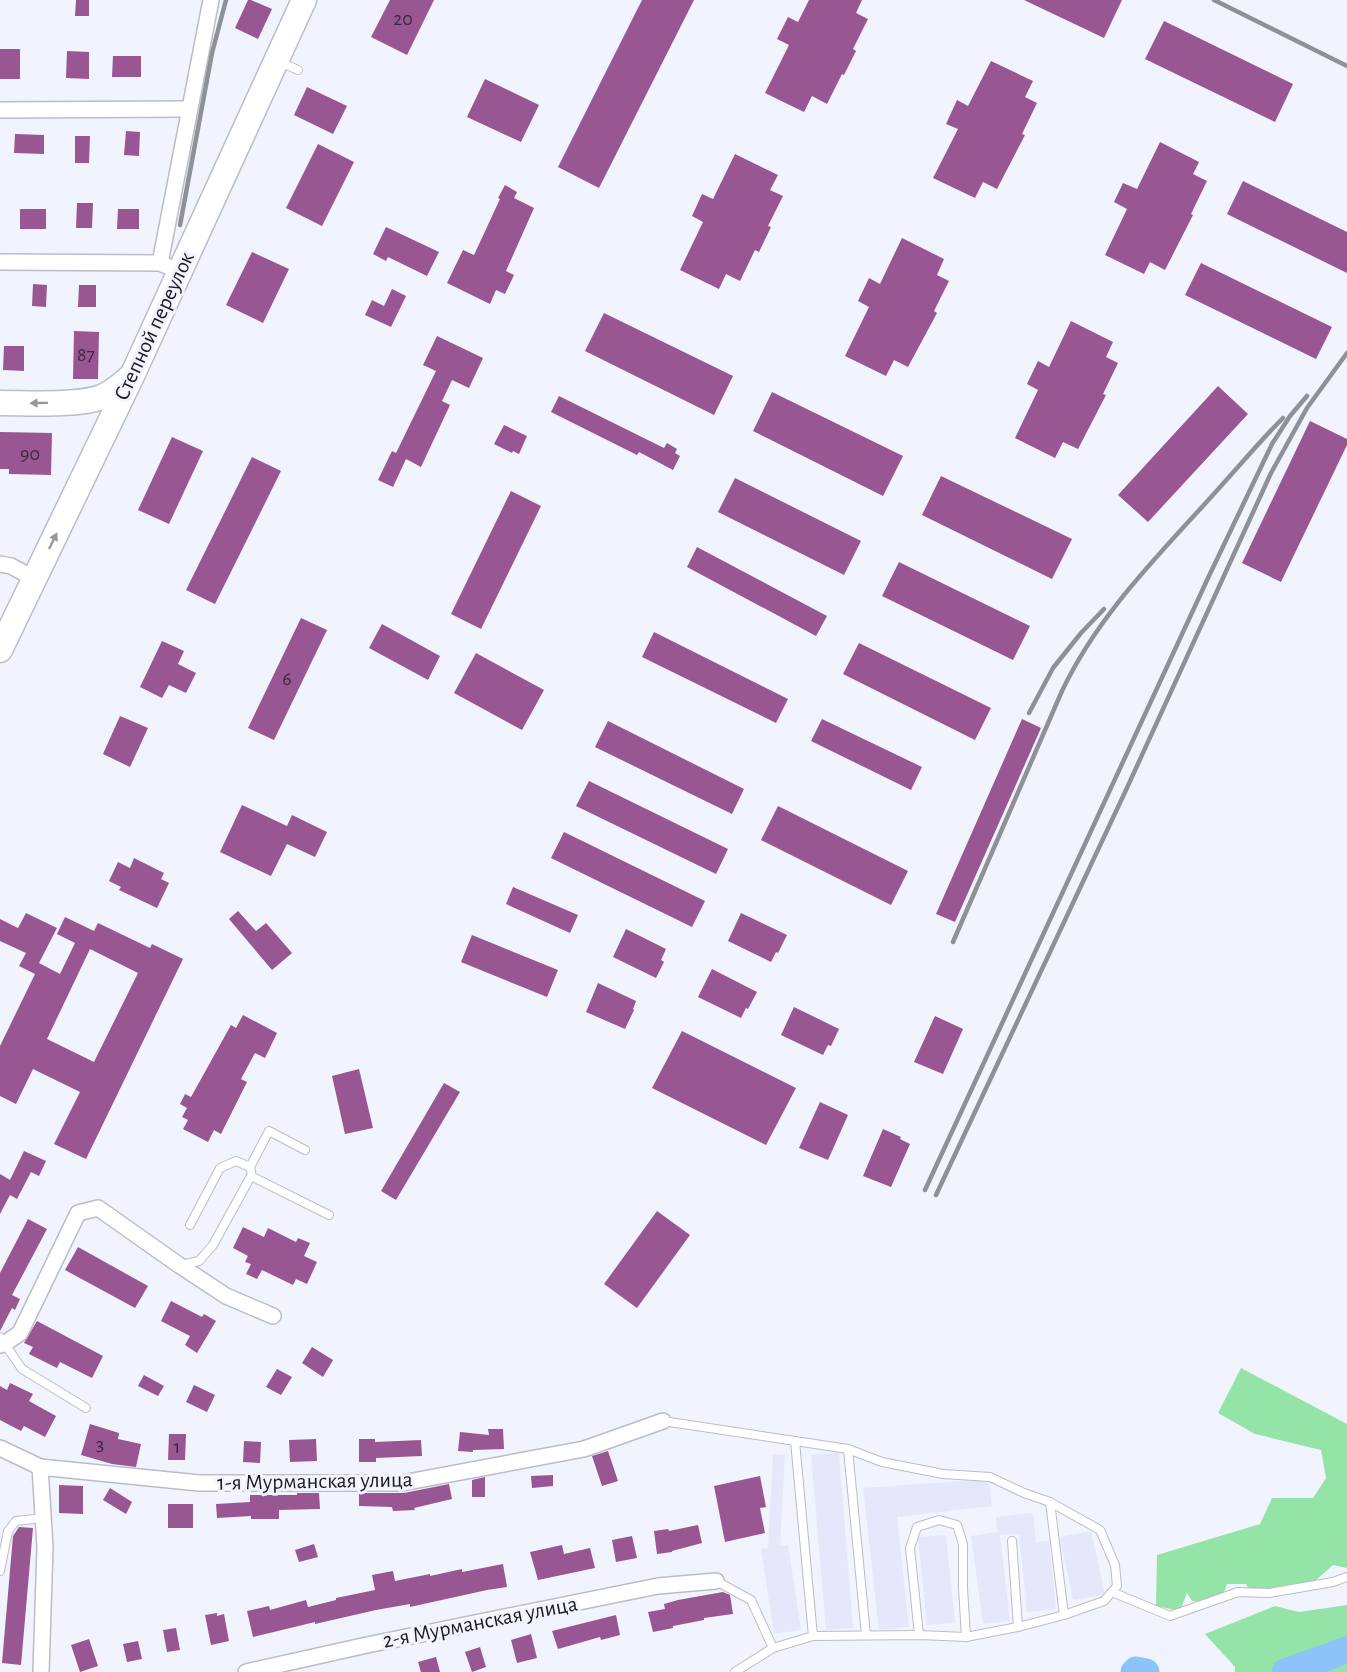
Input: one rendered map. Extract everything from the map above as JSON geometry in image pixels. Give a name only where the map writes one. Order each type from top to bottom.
[{"type":"main road","name":"Степной переулок","points":[[0,650],[132,376],[170,268],[287,65],[304,0]]},
{"type":"main road","points":[[0,403],[77,402],[100,398],[114,391],[132,376]]},
{"type":"main road","points":[[77,402],[96,415],[100,434],[98,446]]},
{"type":"street","points":[[0,262],[170,268],[189,109],[210,0]]},
{"type":"street","points":[[0,110],[189,109]]},
{"type":"street","points":[[0,564],[11,566],[35,579]]},
{"type":"street","points":[[1,1342],[20,1333],[78,1213],[99,1208],[226,1296],[273,1316]]},
{"type":"street","name":"1-я Мурманская улица","points":[[0,1448],[39,1467],[199,1483],[402,1483],[584,1449],[663,1421]]},
{"type":"street","points":[[39,1467],[45,1547],[41,1672]]},
{"type":"street","name":"2-я Мурманская улица","points":[[246,1672],[658,1586],[716,1581]]},
{"type":"lane","points":[[179,1265],[199,1261],[213,1245],[251,1172],[268,1131],[305,1150]]},
{"type":"lane","points":[[190,1225],[220,1167],[236,1161],[251,1172],[329,1215]]},
{"type":"lane","points":[[1,1342],[22,1369],[86,1408]]},
{"type":"lane","points":[[663,1421],[848,1449],[882,1462],[942,1474],[990,1478],[1050,1502],[1100,1530],[1115,1565],[1117,1586],[1104,1600],[1064,1615],[966,1637],[813,1636],[773,1648],[735,1672]]},
{"type":"lane","points":[[795,1441],[813,1636]]},
{"type":"lane","points":[[848,1449],[866,1635]]},
{"type":"lane","points":[[1050,1502],[1064,1615]]},
{"type":"lane","points":[[0,1571],[8,1531],[15,1521],[43,1518]]},
{"type":"lane","points":[[919,1635],[910,1548],[917,1527],[939,1520],[957,1525],[963,1544],[966,1637]]},
{"type":"lane","points":[[1012,1541],[1018,1627]]},
{"type":"lane","points":[[1112,1592],[1170,1616],[1238,1592],[1269,1593],[1333,1582],[1347,1577]]},
{"type":"lane","points":[[716,1581],[751,1600],[773,1648]]},
{"type":"shaded area","points":[[839,1452],[853,1628],[826,1630],[811,1455]]},
{"type":"shaded area","points":[[773,1454],[785,1455],[780,1546],[788,1545],[801,1630],[774,1634],[761,1549],[768,1548]]},
{"type":"shaded area","points":[[989,1479],[992,1506],[897,1517],[909,1627],[879,1630],[863,1488]]},
{"type":"shaded area","points":[[1033,1513],[1036,1542],[1049,1541],[1056,1609],[1027,1612],[1019,1534],[1000,1535],[1010,1621],[983,1624],[971,1536],[997,1532],[996,1517]]},
{"type":"shaded area","points":[[1091,1531],[1105,1594],[1073,1600],[1060,1537]]},
{"type":"shaded area","points":[[946,1535],[955,1623],[927,1625],[918,1537]]},
{"type":"green space","points":[[1241,1368],[1347,1424],[1347,1568],[1333,1565],[1307,1588],[1252,1595],[1246,1584],[1227,1584],[1221,1601],[1192,1601],[1187,1593],[1180,1611],[1156,1606],[1157,1555],[1260,1524],[1272,1498],[1313,1498],[1326,1478],[1321,1450],[1255,1434],[1218,1413]]},
{"type":"green space","points":[[1347,1605],[1347,1672],[1235,1672],[1235,1667],[1205,1634],[1275,1606],[1299,1612]]},
{"type":"building","points":[[76,0],[89,0],[89,16],[75,16]]},
{"type":"building","points":[[248,0],[272,9],[258,39],[235,28]]},
{"type":"building","points":[[390,0],[434,0],[407,55],[371,37]]},
{"type":"building","points":[[642,0],[694,0],[599,188],[558,167]]},
{"type":"building","points":[[809,0],[862,0],[856,13],[868,19],[853,49],[856,51],[827,104],[812,96],[804,112],[765,93],[789,45],[777,39],[788,17],[798,22]]},
{"type":"building","points":[[1024,0],[1122,0],[1104,38]]},
{"type":"building","points":[[1164,21],[1293,84],[1275,122],[1145,59]]},
{"type":"building","points":[[0,49],[20,49],[20,79],[0,79]]},
{"type":"building","points":[[67,51],[89,52],[89,79],[66,78]]},
{"type":"building","points":[[113,56],[141,56],[141,77],[112,77]]},
{"type":"building","points":[[991,61],[1033,81],[1025,97],[1037,103],[1022,134],[1025,135],[997,189],[983,182],[975,198],[933,178],[958,129],[946,124],[957,100],[968,106]]},
{"type":"building","points":[[485,79],[539,105],[521,142],[467,117]]},
{"type":"building","points":[[307,87],[347,106],[333,134],[294,115]]},
{"type":"building","points":[[126,131],[140,132],[139,156],[124,155]]},
{"type":"building","points":[[15,134],[44,135],[44,154],[14,153]]},
{"type":"building","points":[[75,136],[90,136],[89,163],[75,163]]},
{"type":"building","points":[[1160,142],[1199,162],[1193,174],[1207,181],[1191,214],[1193,215],[1165,270],[1150,262],[1144,274],[1105,255],[1127,209],[1114,202],[1123,183],[1137,189]]},
{"type":"building","points":[[318,144],[354,162],[322,226],[286,208]]},
{"type":"building","points":[[735,154],[778,175],[770,190],[783,196],[768,226],[771,227],[759,252],[755,250],[740,281],[726,274],[719,289],[680,270],[703,222],[692,216],[702,194],[713,199]]},
{"type":"building","points":[[1243,181],[1347,232],[1347,273],[1227,214]]},
{"type":"building","points":[[505,185],[517,192],[514,198],[534,208],[506,271],[514,275],[505,294],[496,290],[490,304],[447,283],[463,250],[474,255]]},
{"type":"building","points":[[77,203],[93,203],[92,228],[76,228]]},
{"type":"building","points":[[20,209],[46,209],[46,229],[20,229]]},
{"type":"building","points":[[118,209],[139,209],[139,229],[117,229]]},
{"type":"building","points":[[386,227],[439,252],[427,276],[388,257],[386,261],[373,254]]},
{"type":"building","points":[[902,238],[944,259],[937,275],[949,281],[934,311],[937,313],[908,367],[894,360],[886,376],[845,356],[869,307],[858,301],[869,278],[880,284]]},
{"type":"building","points":[[252,252],[289,269],[263,323],[226,305]]},
{"type":"building","points":[[1201,263],[1332,327],[1316,359],[1185,295]]},
{"type":"building","points":[[33,284],[47,285],[46,307],[32,306]]},
{"type":"building","points":[[79,285],[96,285],[96,307],[78,307]]},
{"type":"building","points":[[392,289],[406,296],[391,327],[365,315],[372,300],[384,306]]},
{"type":"building","points":[[604,313],[733,376],[714,415],[585,351]]},
{"type":"building","points":[[1071,321],[1113,342],[1106,357],[1118,363],[1103,394],[1106,395],[1078,449],[1063,442],[1055,458],[1015,438],[1038,390],[1027,384],[1038,361],[1049,367]]},
{"type":"building","points":[[74,331],[99,332],[98,379],[73,379]]},
{"type":"building","points":[[437,336],[483,358],[469,388],[452,380],[442,401],[450,405],[421,467],[406,459],[393,487],[378,480],[392,451],[396,453],[436,371],[423,365]]},
{"type":"building","points":[[4,346],[24,346],[24,371],[3,370]]},
{"type":"building","points":[[1218,386],[1248,414],[1148,522],[1118,495]]},
{"type":"building","points":[[772,392],[903,456],[883,496],[753,431]]},
{"type":"building","points":[[559,396],[664,448],[667,443],[677,449],[675,453],[680,456],[673,470],[639,452],[637,455],[551,412]]},
{"type":"building","points":[[1310,421],[1347,439],[1347,445],[1281,582],[1242,563]]},
{"type":"building","points":[[504,425],[527,436],[519,454],[494,444]]},
{"type":"building","points":[[0,432],[52,433],[51,475],[9,474],[9,469],[0,469]]},
{"type":"building","points":[[172,437],[203,451],[169,524],[138,510]]},
{"type":"building","points":[[252,457],[281,471],[215,604],[186,590]]},
{"type":"building","points":[[941,476],[1072,539],[1052,579],[922,515]]},
{"type":"building","points":[[735,478],[861,541],[844,575],[718,512]]},
{"type":"building","points":[[511,491],[541,506],[481,629],[451,614]]},
{"type":"building","points":[[697,547],[827,616],[816,636],[687,567]]},
{"type":"building","points":[[899,562],[1030,626],[1013,660],[882,596]]},
{"type":"building","points":[[301,618],[327,630],[274,740],[248,728]]},
{"type":"building","points":[[382,624],[440,656],[428,680],[369,648]]},
{"type":"building","points":[[654,632],[788,699],[776,723],[642,657]]},
{"type":"building","points":[[162,641],[184,651],[178,664],[196,673],[186,693],[169,685],[162,698],[140,687]]},
{"type":"building","points":[[859,643],[991,708],[975,740],[843,674]]},
{"type":"building","points":[[476,653],[544,690],[522,730],[454,693]]},
{"type":"building","points":[[120,716],[148,728],[130,767],[103,754]]},
{"type":"building","points":[[822,719],[922,767],[911,790],[811,741]]},
{"type":"building","points":[[1022,719],[1041,728],[955,922],[936,914]]},
{"type":"building","points":[[608,721],[744,789],[732,814],[595,747]]},
{"type":"building","points":[[589,781],[728,849],[716,874],[576,806]]},
{"type":"building","points":[[242,805],[287,826],[292,815],[327,832],[315,857],[287,844],[271,876],[220,852]]},
{"type":"building","points":[[778,806],[908,871],[891,905],[761,840]]},
{"type":"building","points":[[564,832],[705,901],[692,927],[551,858]]},
{"type":"building","points":[[134,858],[164,873],[161,879],[169,883],[157,908],[119,890],[121,887],[109,881],[118,862],[130,868]]},
{"type":"building","points":[[513,887],[578,915],[570,933],[506,904]]},
{"type":"building","points":[[238,911],[256,931],[266,923],[292,953],[272,970],[229,919]]},
{"type":"building","points":[[26,913],[57,928],[39,963],[60,974],[75,943],[57,934],[65,917],[94,931],[98,923],[150,948],[152,944],[183,959],[86,1159],[54,1144],[80,1092],[33,1069],[16,1104],[0,1096],[0,1046],[35,974],[19,966],[26,953],[0,941],[0,919],[18,928]],"holes":[[[90,949],[138,973],[94,1062],[47,1039]]]},
{"type":"building","points":[[741,913],[787,935],[771,962],[728,941]]},
{"type":"building","points":[[626,929],[666,949],[661,960],[664,962],[656,978],[613,957]]},
{"type":"building","points":[[472,935],[558,970],[547,997],[461,962]]},
{"type":"building","points":[[712,969],[757,992],[741,1018],[698,997]]},
{"type":"building","points":[[598,983],[636,1001],[625,1029],[586,1012]]},
{"type":"building","points":[[794,1007],[839,1029],[831,1046],[828,1045],[823,1055],[781,1035]]},
{"type":"building","points":[[243,1015],[277,1033],[265,1058],[255,1053],[241,1079],[247,1082],[221,1134],[214,1130],[208,1142],[183,1129],[188,1120],[182,1117],[187,1108],[180,1104],[185,1094],[191,1097],[231,1025],[236,1028]]},
{"type":"building","points":[[935,1016],[963,1029],[943,1074],[914,1062]]},
{"type":"building","points":[[682,1031],[796,1088],[766,1145],[652,1088]]},
{"type":"building","points":[[359,1069],[373,1128],[345,1134],[332,1076]]},
{"type":"building","points":[[444,1083],[460,1092],[396,1200],[381,1191]]},
{"type":"building","points":[[820,1102],[848,1115],[828,1160],[799,1148]]},
{"type":"building","points":[[883,1129],[910,1144],[891,1187],[863,1176]]},
{"type":"building","points":[[24,1151],[46,1161],[39,1176],[31,1172],[17,1199],[10,1195],[0,1214],[0,1174],[10,1180]]},
{"type":"building","points":[[657,1211],[690,1235],[637,1308],[604,1284]]},
{"type":"building","points":[[28,1219],[47,1229],[12,1295],[20,1299],[15,1310],[12,1308],[0,1331],[0,1273]]},
{"type":"building","points":[[243,1227],[264,1237],[268,1228],[296,1242],[298,1238],[310,1243],[304,1256],[317,1262],[307,1284],[296,1279],[293,1285],[262,1270],[257,1279],[246,1274],[251,1264],[245,1262],[248,1256],[233,1248]]},
{"type":"building","points":[[78,1247],[148,1286],[135,1308],[65,1270]]},
{"type":"building","points":[[171,1301],[202,1317],[204,1314],[216,1321],[197,1353],[185,1345],[190,1336],[161,1321]]},
{"type":"building","points":[[37,1321],[103,1356],[92,1378],[60,1362],[57,1368],[29,1354],[33,1347],[24,1343]]},
{"type":"building","points":[[312,1347],[333,1360],[323,1377],[302,1363]]},
{"type":"building","points":[[277,1369],[292,1377],[281,1395],[266,1387]]},
{"type":"building","points":[[144,1375],[164,1386],[158,1396],[138,1386]]},
{"type":"building","points":[[10,1383],[33,1394],[29,1401],[56,1416],[45,1437],[24,1426],[21,1431],[0,1420],[0,1386],[7,1390]]},
{"type":"building","points":[[194,1385],[215,1395],[207,1412],[186,1402]]},
{"type":"building","points":[[90,1424],[119,1433],[118,1439],[141,1444],[136,1467],[112,1464],[81,1455]]},
{"type":"building","points":[[488,1429],[503,1429],[504,1449],[458,1451],[460,1432],[489,1435]]},
{"type":"building","points":[[169,1434],[186,1434],[185,1460],[168,1460]]},
{"type":"building","points":[[316,1439],[317,1461],[290,1462],[289,1440]]},
{"type":"building","points":[[359,1439],[375,1439],[375,1442],[421,1440],[422,1456],[376,1458],[376,1462],[359,1462]]},
{"type":"building","points":[[244,1441],[261,1442],[260,1463],[243,1462]]},
{"type":"building","points":[[608,1451],[618,1481],[602,1486],[592,1456]]},
{"type":"building","points":[[553,1475],[553,1486],[532,1488],[531,1476]]},
{"type":"building","points":[[760,1476],[766,1507],[760,1508],[765,1533],[725,1542],[714,1486]]},
{"type":"building","points":[[485,1477],[485,1497],[472,1497],[472,1480]]},
{"type":"building","points":[[449,1484],[452,1499],[414,1508],[415,1510],[393,1511],[392,1507],[359,1506],[359,1493],[404,1493]]},
{"type":"building","points":[[59,1485],[83,1486],[83,1514],[59,1513]]},
{"type":"building","points":[[110,1488],[132,1502],[126,1514],[103,1500]]},
{"type":"building","points":[[297,1493],[319,1493],[320,1509],[279,1510],[279,1519],[251,1519],[251,1516],[217,1518],[216,1504],[250,1502],[250,1495],[297,1495]]},
{"type":"building","points":[[168,1504],[193,1504],[193,1528],[168,1528]]},
{"type":"building","points":[[698,1525],[702,1543],[657,1554],[654,1531],[668,1529],[669,1531]]},
{"type":"building","points":[[19,1527],[33,1528],[21,1665],[2,1663],[13,1536]]},
{"type":"building","points":[[632,1536],[637,1558],[616,1562],[612,1540]]},
{"type":"building","points":[[314,1544],[318,1557],[299,1562],[295,1550]]},
{"type":"building","points":[[562,1545],[564,1554],[590,1548],[595,1568],[538,1580],[530,1552]]},
{"type":"building","points":[[503,1564],[507,1587],[410,1607],[410,1604],[315,1624],[315,1622],[253,1637],[247,1611],[269,1606],[270,1610],[306,1600],[308,1607],[336,1600],[336,1598],[375,1590],[372,1575],[393,1571],[395,1581]]},
{"type":"building","points":[[723,1592],[730,1595],[733,1614],[704,1618],[704,1620],[653,1632],[648,1612],[665,1609],[664,1604],[678,1600]]},
{"type":"building","points":[[217,1613],[217,1616],[224,1614],[229,1641],[211,1645],[205,1615]]},
{"type":"building","points":[[616,1615],[620,1635],[601,1640],[600,1637],[558,1649],[552,1631]]},
{"type":"building","points":[[176,1628],[180,1650],[167,1652],[163,1630]]},
{"type":"building","points":[[531,1634],[537,1658],[517,1663],[511,1640]]},
{"type":"building","points":[[89,1639],[98,1666],[80,1672],[71,1645]]},
{"type":"building","points":[[138,1641],[142,1659],[127,1662],[123,1644]]},
{"type":"building","points":[[480,1647],[486,1667],[472,1672],[465,1652]]},
{"type":"building","points":[[436,1657],[440,1672],[421,1672],[418,1662]]},
{"type":"waterway","points":[[1285,1672],[1347,1650]]},
{"type":"waterway","points":[[1134,1672],[1136,1670],[1146,1672]]},
{"type":"railway","points":[[180,225],[212,53],[226,0]]},
{"type":"railway","points":[[1214,0],[1347,66]]},
{"type":"railway","points":[[936,1195],[1126,790],[1271,473],[1307,408],[1347,353]]},
{"type":"railway","points":[[925,1190],[1272,444],[1290,416],[1307,396]]},
{"type":"railway","points":[[953,942],[1062,691],[1093,637],[1150,564],[1283,418]]},
{"type":"railway","points":[[1029,713],[1053,668],[1104,609]]}]
